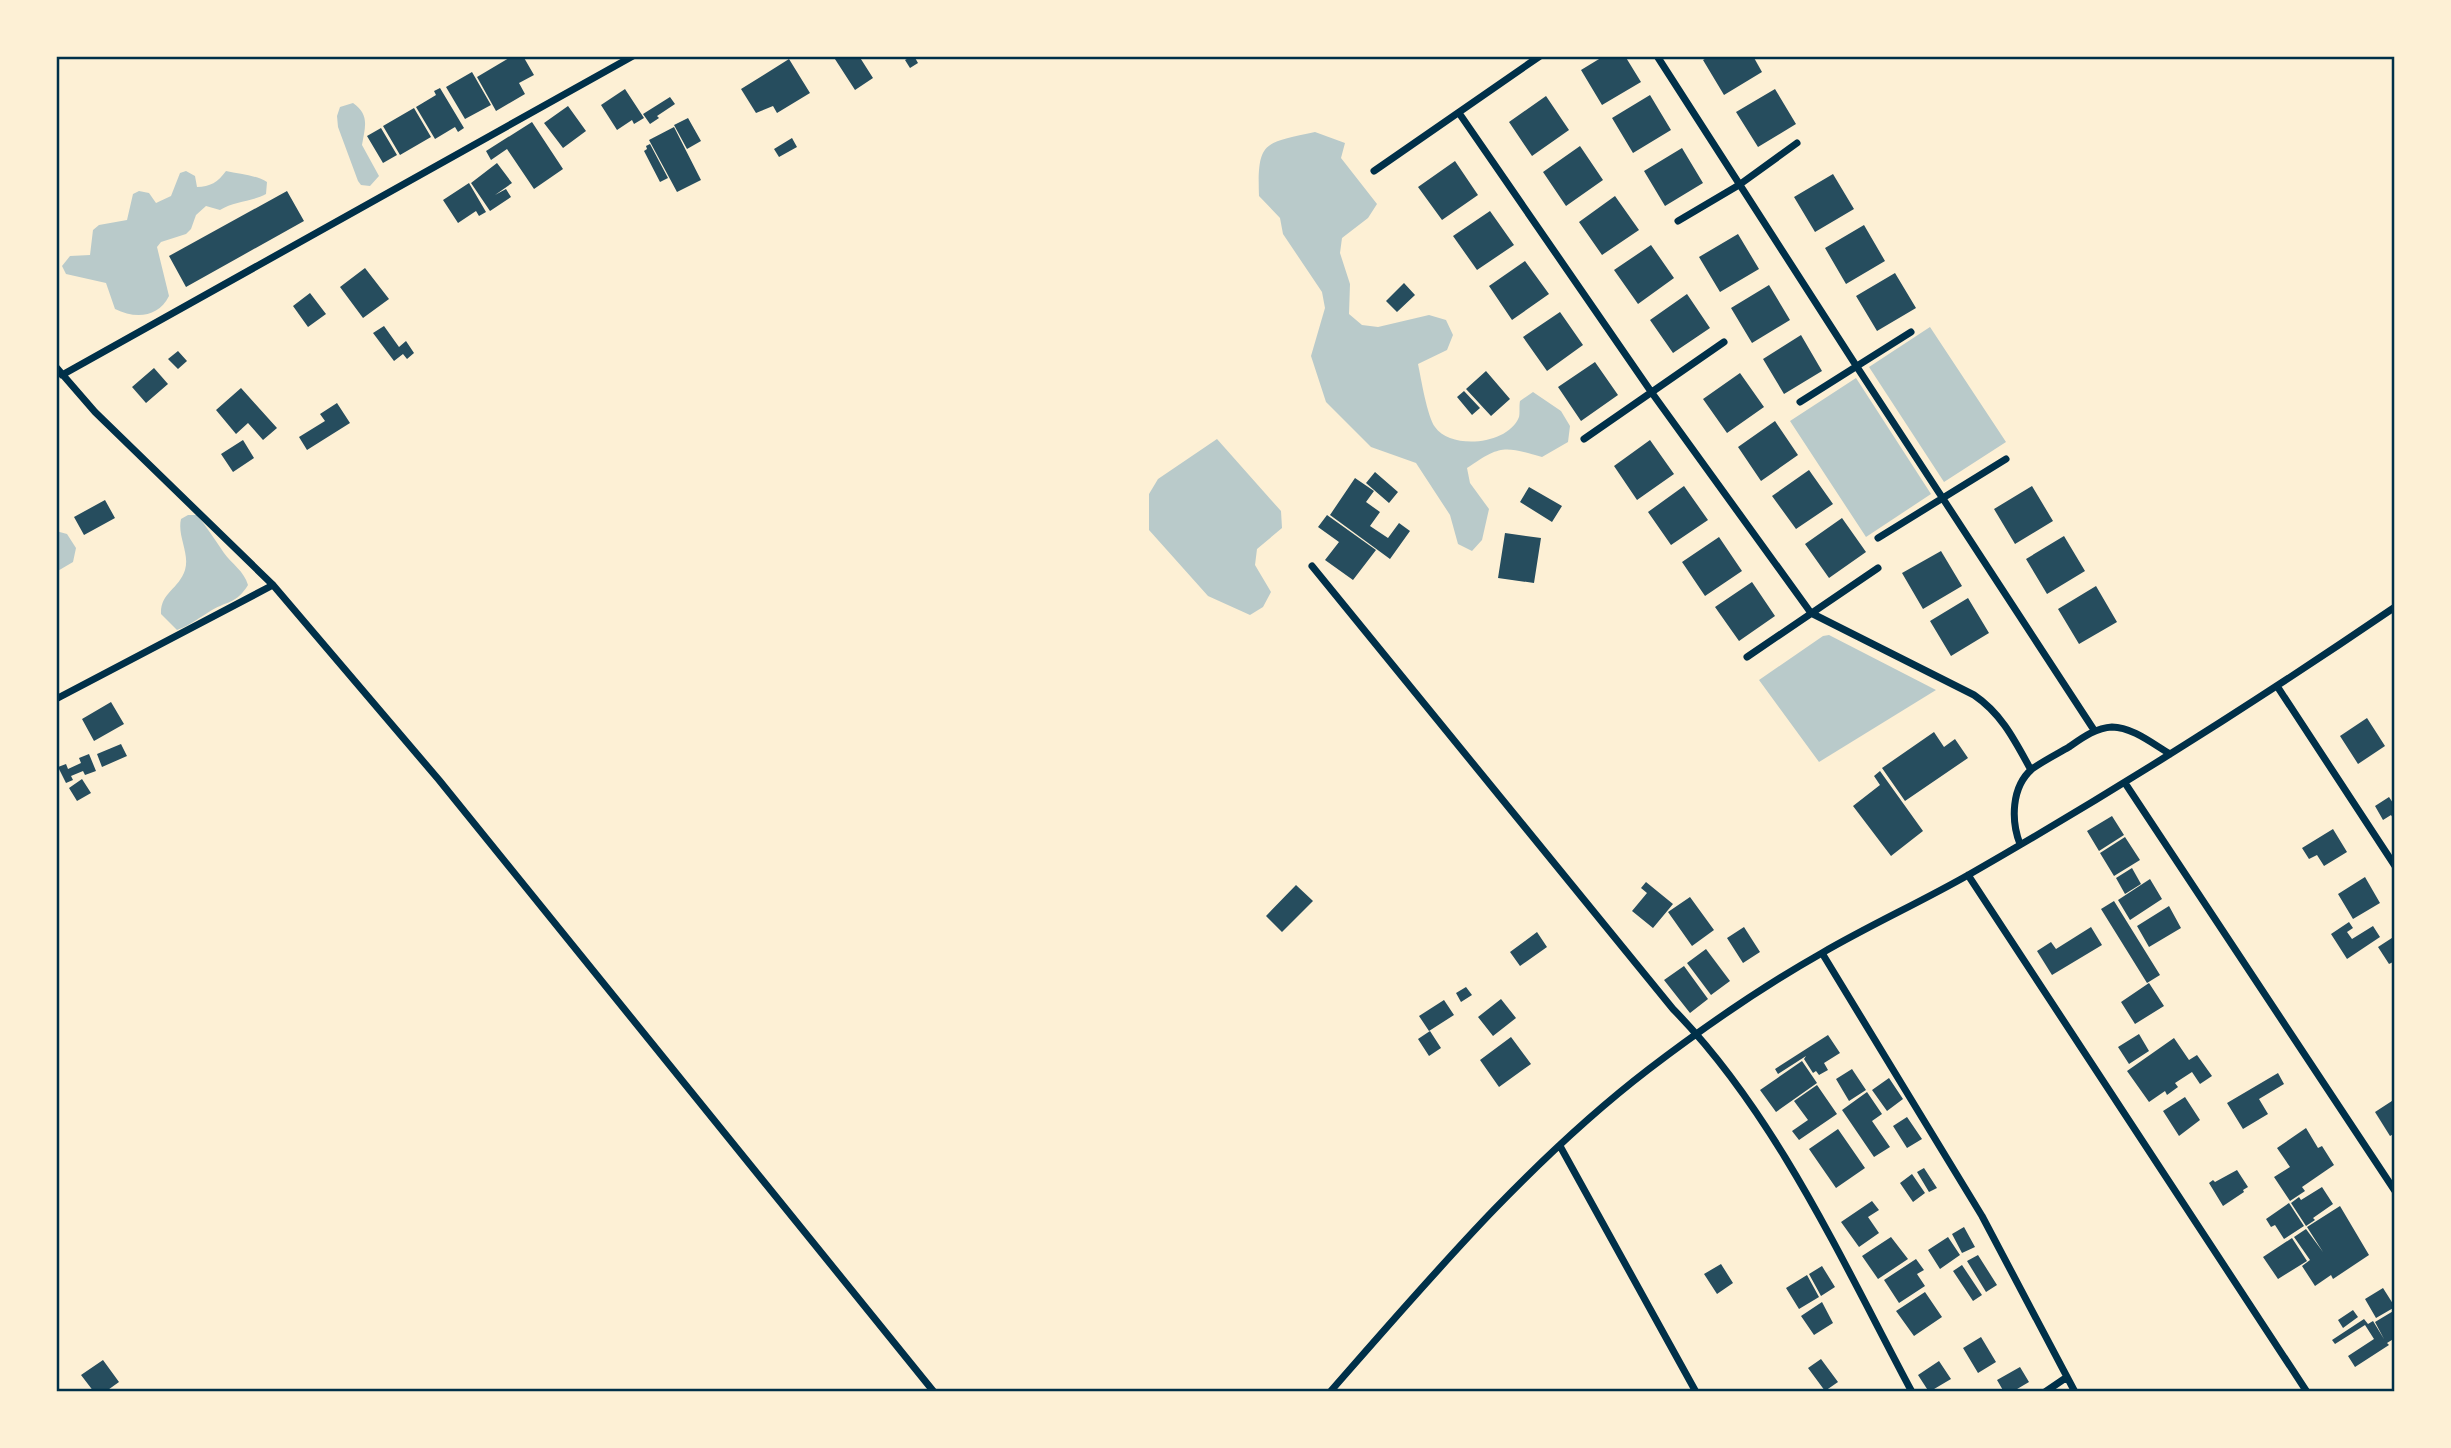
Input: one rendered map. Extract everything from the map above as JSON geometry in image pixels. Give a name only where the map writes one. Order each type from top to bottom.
[{"type":"street","points":[[62,375],[633,56]]},
{"type":"street","points":[[1374,171],[1540,56]]},
{"type":"street","points":[[1657,56],[2094,730]]},
{"type":"street","points":[[1459,113],[1652,393],[1811,613],[1974,695],[1990,706],[2002,720],[2031,770]]},
{"type":"street","points":[[1678,221],[1739,185],[1797,144]]},
{"type":"street","points":[[1800,402],[1911,332]]},
{"type":"street","points":[[1584,439],[1724,342]]},
{"type":"street","points":[[56,367],[96,412],[273,585],[448,791],[934,1392]]},
{"type":"street","points":[[1878,538],[2006,459]]},
{"type":"street","points":[[1312,566],[1673,1009],[1698,1033],[1743,1094],[1799,1183],[1912,1392]]},
{"type":"street","points":[[1747,656],[1878,568]]},
{"type":"street","points":[[56,699],[273,585]]},
{"type":"street","points":[[1330,1392],[1464,1240],[1560,1146],[1647,1070],[1698,1033],[1822,953],[1968,875],[2125,783],[2395,607]]},
{"type":"street","points":[[2277,686],[2395,866]]},
{"type":"street","points":[[2020,844],[2014,822],[2021,783],[2031,770],[2094,730],[2123,728],[2170,754]]},
{"type":"street","points":[[2125,783],[2395,1191]]},
{"type":"street","points":[[1968,875],[2307,1392]]},
{"type":"street","points":[[1822,953],[1982,1216],[2075,1392]]},
{"type":"street","points":[[1560,1146],[1696,1392]]},
{"type":"street","points":[[2045,1392],[2067,1377]]},
{"type":"shaded area","points":[[353,103],[364,117],[362,145],[379,176],[370,186],[361,185],[358,181],[338,127],[340,107]]},
{"type":"shaded area","points":[[1315,132],[1345,143],[1341,158],[1377,204],[1368,218],[1342,238],[1340,253],[1350,284],[1349,314],[1362,325],[1378,327],[1429,315],[1446,320],[1453,335],[1447,350],[1418,364],[1427,406],[1435,427],[1453,439],[1492,439],[1513,426],[1519,417],[1520,401],[1533,392],[1561,411],[1570,426],[1568,442],[1542,457],[1503,450],[1488,455],[1467,468],[1470,483],[1489,509],[1482,540],[1472,551],[1458,544],[1450,515],[1416,463],[1371,447],[1326,402],[1311,356],[1325,308],[1322,292],[1283,234],[1280,218],[1259,196],[1260,164],[1262,154],[1267,148],[1284,139]]},
{"type":"shaded area","points":[[186,171],[195,176],[197,187],[213,183],[226,171],[253,176],[267,182],[266,194],[220,210],[206,206],[196,215],[186,234],[161,242],[157,247],[169,296],[159,309],[138,315],[115,309],[106,283],[66,274],[62,266],[70,256],[90,255],[93,230],[99,225],[127,220],[133,194],[139,191],[149,193],[156,203],[171,196],[180,173]]},
{"type":"shaded area","points":[[1930,327],[2006,442],[1944,482],[1869,367]]},
{"type":"shaded area","points":[[1856,378],[1931,494],[1866,537],[1790,421]]},
{"type":"shaded area","points":[[1217,439],[1281,511],[1282,528],[1257,549],[1255,565],[1271,592],[1263,607],[1250,615],[1208,596],[1149,530],[1149,494],[1158,479]]},
{"type":"shaded area","points":[[188,515],[197,515],[248,585],[236,598],[177,630],[161,614],[161,607],[185,570],[186,557],[180,525],[181,519]]},
{"type":"shaded area","points":[[56,531],[67,534],[76,548],[73,562],[56,572]]},
{"type":"shaded area","points":[[1829,635],[1936,690],[1819,762],[1759,680],[1823,636]]},
{"type":"building","points":[[508,56],[523,56],[534,75],[519,83],[525,94],[496,111],[477,77],[509,58]]},
{"type":"building","points":[[833,56],[859,56],[873,78],[855,90]]},
{"type":"building","points":[[912,56],[918,63],[910,68],[905,60]]},
{"type":"building","points":[[1604,56],[1625,56],[1641,82],[1602,105],[1581,70]]},
{"type":"building","points":[[1710,56],[1753,56],[1762,72],[1724,95],[1703,60]]},
{"type":"building","points":[[789,59],[810,93],[777,113],[773,106],[756,113],[741,89]]},
{"type":"building","points":[[472,72],[491,105],[465,119],[446,87]]},
{"type":"building","points":[[440,88],[464,128],[458,132],[455,127],[435,139],[416,107],[436,95],[434,91]]},
{"type":"building","points":[[625,89],[644,118],[634,124],[632,120],[617,130],[601,105]]},
{"type":"building","points":[[1775,89],[1796,124],[1758,147],[1736,112]]},
{"type":"building","points":[[1650,95],[1671,130],[1633,153],[1612,118]]},
{"type":"building","points":[[1546,96],[1569,130],[1532,156],[1509,122]]},
{"type":"building","points":[[670,97],[675,104],[650,124],[643,114]]},
{"type":"building","points":[[568,106],[586,131],[563,148],[544,123]]},
{"type":"building","points":[[414,108],[431,137],[400,155],[383,126]]},
{"type":"building","points":[[688,118],[701,141],[687,149],[674,125]]},
{"type":"building","points":[[532,122],[563,169],[534,189],[507,149],[491,160],[486,151]]},
{"type":"building","points":[[674,127],[701,180],[677,192],[649,140]]},
{"type":"building","points":[[381,128],[397,155],[383,163],[367,136]]},
{"type":"building","points":[[792,138],[797,147],[779,157],[774,149]]},
{"type":"building","points":[[650,144],[668,178],[660,182],[644,151]]},
{"type":"building","points":[[1580,146],[1603,180],[1566,206],[1543,172]]},
{"type":"building","points":[[1682,148],[1703,183],[1665,206],[1644,171]]},
{"type":"building","points":[[1455,161],[1478,195],[1442,220],[1418,187]]},
{"type":"building","points":[[497,163],[512,183],[495,195],[506,189],[511,197],[490,211],[471,183]]},
{"type":"building","points":[[1833,174],[1854,209],[1815,232],[1794,197]]},
{"type":"building","points":[[469,183],[486,212],[479,216],[476,211],[458,223],[443,200]]},
{"type":"building","points":[[287,191],[304,221],[186,287],[169,256]]},
{"type":"building","points":[[1615,196],[1639,230],[1602,255],[1579,222]]},
{"type":"building","points":[[1490,211],[1514,245],[1477,270],[1453,236]]},
{"type":"building","points":[[1864,225],[1885,261],[1846,284],[1825,248]]},
{"type":"building","points":[[1738,234],[1759,269],[1720,292],[1699,257]]},
{"type":"building","points":[[1651,245],[1674,278],[1638,304],[1614,270]]},
{"type":"building","points":[[1525,261],[1549,294],[1512,320],[1489,286]]},
{"type":"building","points":[[365,268],[389,299],[363,318],[340,287]]},
{"type":"building","points":[[1895,273],[1916,308],[1877,331],[1856,296]]},
{"type":"building","points":[[1404,283],[1415,295],[1397,312],[1386,301]]},
{"type":"building","points":[[1769,285],[1790,320],[1752,343],[1731,308]]},
{"type":"building","points":[[310,293],[326,314],[308,327],[293,306]]},
{"type":"building","points":[[1687,294],[1710,328],[1673,353],[1650,320]]},
{"type":"building","points":[[1560,312],[1583,345],[1547,371],[1523,337]]},
{"type":"building","points":[[384,326],[399,347],[406,341],[414,353],[407,359],[403,354],[394,361],[373,333]]},
{"type":"building","points":[[1801,335],[1822,371],[1784,394],[1763,359]]},
{"type":"building","points":[[178,351],[187,361],[178,369],[168,359]]},
{"type":"building","points":[[1595,362],[1618,395],[1581,421],[1558,387]]},
{"type":"building","points":[[154,368],[168,384],[146,403],[132,387]]},
{"type":"building","points":[[1486,371],[1510,399],[1491,416],[1466,389]]},
{"type":"building","points":[[1740,373],[1764,407],[1727,433],[1703,399]]},
{"type":"building","points":[[241,388],[277,428],[263,440],[248,423],[236,434],[216,410]]},
{"type":"building","points":[[1464,391],[1480,408],[1472,415],[1457,397]]},
{"type":"building","points":[[337,403],[350,423],[307,450],[299,437],[325,421],[320,414]]},
{"type":"building","points":[[1775,421],[1798,455],[1761,481],[1738,447]]},
{"type":"building","points":[[243,440],[254,458],[233,472],[221,454]]},
{"type":"building","points":[[1650,440],[1674,474],[1637,500],[1614,466]]},
{"type":"building","points":[[1809,470],[1833,504],[1796,529],[1772,496]]},
{"type":"building","points":[[1375,472],[1398,492],[1389,503],[1366,483]]},
{"type":"building","points":[[1355,478],[1374,491],[1366,502],[1380,512],[1370,526],[1388,538],[1399,523],[1410,531],[1390,559],[1330,515]]},
{"type":"building","points":[[1684,486],[1708,520],[1671,545],[1648,512]]},
{"type":"building","points":[[2032,486],[2053,521],[2015,544],[1994,509]]},
{"type":"building","points":[[1529,487],[1562,506],[1552,522],[1520,502]]},
{"type":"building","points":[[105,500],[115,518],[84,535],[74,517]]},
{"type":"building","points":[[1327,515],[1376,550],[1353,580],[1325,560],[1339,542],[1318,527]]},
{"type":"building","points":[[1842,518],[1866,552],[1829,578],[1805,544]]},
{"type":"building","points":[[1505,533],[1541,538],[1534,583],[1498,578]]},
{"type":"building","points":[[2064,536],[2085,571],[2047,594],[2026,559]]},
{"type":"building","points":[[1719,537],[1742,571],[1705,596],[1682,562]]},
{"type":"building","points":[[1941,551],[1962,586],[1923,609],[1902,573]]},
{"type":"building","points":[[1752,582],[1775,616],[1739,641],[1715,607]]},
{"type":"building","points":[[2096,586],[2117,622],[2079,644],[2058,609]]},
{"type":"building","points":[[1968,598],[1989,633],[1951,656],[1930,621]]},
{"type":"building","points":[[111,702],[124,724],[94,741],[82,719]]},
{"type":"building","points":[[2367,718],[2385,746],[2358,764],[2340,736]]},
{"type":"building","points":[[1934,732],[1944,747],[1955,739],[1968,758],[1905,801],[1882,768]]},
{"type":"building","points":[[121,744],[127,756],[102,767],[97,754]]},
{"type":"building","points":[[89,754],[96,771],[85,775],[83,771],[71,776],[73,780],[66,783],[58,767],[66,764],[68,769],[81,763],[79,758]]},
{"type":"building","points":[[1880,771],[1923,831],[1891,856],[1853,806],[1880,785],[1874,776]]},
{"type":"building","points":[[82,779],[91,793],[77,801],[69,788]]},
{"type":"building","points":[[2389,797],[2395,806],[2395,821],[2391,815],[2383,820],[2375,806]]},
{"type":"building","points":[[2112,816],[2124,835],[2099,851],[2087,831]]},
{"type":"building","points":[[2333,829],[2347,852],[2324,866],[2317,855],[2309,859],[2302,848]]},
{"type":"building","points":[[2125,837],[2140,860],[2114,876],[2100,853]]},
{"type":"building","points":[[2132,868],[2141,884],[2125,894],[2116,878]]},
{"type":"building","points":[[2365,877],[2380,903],[2353,919],[2338,894]]},
{"type":"building","points":[[2150,879],[2162,899],[2130,920],[2118,900]]},
{"type":"building","points":[[1646,882],[1673,904],[1653,928],[1632,911],[1647,893],[1641,888]]},
{"type":"building","points":[[1296,885],[1313,901],[1282,932],[1266,916]]},
{"type":"building","points":[[1690,897],[1714,930],[1692,946],[1668,912]]},
{"type":"building","points":[[2114,901],[2160,975],[2147,983],[2101,909]]},
{"type":"building","points":[[2169,906],[2181,928],[2149,947],[2137,926]]},
{"type":"building","points":[[2349,922],[2353,928],[2347,932],[2352,939],[2373,926],[2380,937],[2347,959],[2331,934]]},
{"type":"building","points":[[1744,927],[1760,952],[1743,963],[1727,938]]},
{"type":"building","points":[[2091,927],[2102,945],[2052,975],[2037,951],[2051,942],[2056,949]]},
{"type":"building","points":[[1537,932],[1547,947],[1520,966],[1510,952]]},
{"type":"building","points":[[2395,936],[2395,961],[2389,964],[2378,947]]},
{"type":"building","points":[[1706,949],[1730,981],[1711,995],[1687,963]]},
{"type":"building","points":[[1684,966],[1708,999],[1690,1013],[1664,980]]},
{"type":"building","points":[[2149,983],[2164,1006],[2135,1024],[2121,1002]]},
{"type":"building","points":[[1466,987],[1472,995],[1461,1002],[1456,993]]},
{"type":"building","points":[[1501,999],[1516,1018],[1493,1036],[1478,1017]]},
{"type":"building","points":[[1444,1000],[1454,1015],[1429,1031],[1419,1016]]},
{"type":"building","points":[[1430,1031],[1441,1048],[1429,1056],[1418,1039]]},
{"type":"building","points":[[2139,1034],[2149,1051],[2129,1064],[2118,1047]]},
{"type":"building","points":[[1828,1035],[1840,1053],[1824,1063],[1828,1070],[1819,1075],[1816,1071],[1813,1073],[1804,1059],[1806,1056],[1778,1074],[1775,1069]]},
{"type":"building","points":[[1511,1037],[1531,1064],[1499,1087],[1480,1060]]},
{"type":"building","points":[[2174,1038],[2189,1060],[2197,1055],[2212,1076],[2200,1084],[2192,1072],[2175,1083],[2178,1087],[2167,1095],[2165,1091],[2149,1102],[2127,1071]]},
{"type":"building","points":[[1802,1061],[1817,1083],[1776,1112],[1760,1090]]},
{"type":"building","points":[[1852,1069],[1866,1090],[1849,1101],[1836,1079]]},
{"type":"building","points":[[2278,1073],[2284,1084],[2259,1099],[2268,1114],[2243,1129],[2227,1103]]},
{"type":"building","points":[[1889,1078],[1903,1099],[1887,1111],[1872,1090]]},
{"type":"building","points":[[1817,1085],[1837,1114],[1799,1140],[1792,1131],[1808,1120],[1794,1101]]},
{"type":"building","points":[[1867,1092],[1882,1114],[1872,1121],[1890,1147],[1874,1157],[1842,1110]]},
{"type":"building","points":[[2185,1097],[2200,1120],[2179,1136],[2163,1111]]},
{"type":"building","points":[[2395,1099],[2395,1133],[2390,1136],[2375,1112]]},
{"type":"building","points":[[1907,1117],[1922,1139],[1907,1148],[1893,1126]]},
{"type":"building","points":[[2306,1128],[2318,1148],[2322,1146],[2334,1165],[2302,1187],[2305,1191],[2290,1201],[2274,1177],[2290,1167],[2277,1148]]},
{"type":"building","points":[[1838,1129],[1865,1168],[1836,1188],[1809,1149]]},
{"type":"building","points":[[1924,1168],[1937,1188],[1929,1192],[1917,1172]]},
{"type":"building","points":[[2237,1170],[2248,1187],[2223,1206],[2209,1183]]},
{"type":"building","points":[[1912,1174],[1925,1193],[1913,1202],[1900,1183]]},
{"type":"building","points":[[2322,1187],[2333,1204],[2306,1226],[2291,1203]]},
{"type":"building","points":[[1872,1201],[1879,1210],[1868,1217],[1879,1233],[1859,1247],[1841,1222]]},
{"type":"building","points":[[2289,1203],[2304,1226],[2284,1239],[2275,1225],[2271,1227],[2266,1219]]},
{"type":"building","points":[[2340,1206],[2369,1255],[2333,1279],[2331,1275],[2315,1286],[2302,1266],[2310,1260],[2294,1237],[2306,1229],[2323,1252],[2307,1227]]},
{"type":"building","points":[[1964,1227],[1975,1247],[1962,1253],[1952,1234]]},
{"type":"building","points":[[1891,1237],[1908,1259],[1878,1279],[1862,1256]]},
{"type":"building","points":[[1948,1237],[1960,1255],[1940,1269],[1928,1250]]},
{"type":"building","points":[[2292,1238],[2307,1261],[2278,1279],[2263,1257]]},
{"type":"building","points":[[1978,1255],[1997,1285],[1986,1292],[1967,1261]]},
{"type":"building","points":[[1916,1259],[1924,1270],[1917,1274],[1925,1286],[1899,1303],[1884,1280]]},
{"type":"building","points":[[1721,1264],[1733,1283],[1717,1294],[1704,1274]]},
{"type":"building","points":[[1962,1265],[1982,1295],[1973,1301],[1953,1271]]},
{"type":"building","points":[[1822,1266],[1835,1287],[1821,1296],[1809,1274]]},
{"type":"building","points":[[1807,1275],[1819,1297],[1799,1309],[1786,1288]]},
{"type":"building","points":[[2383,1288],[2395,1307],[2376,1318],[2365,1299]]},
{"type":"building","points":[[1925,1292],[1942,1317],[1914,1336],[1896,1311]]},
{"type":"building","points":[[1822,1302],[1833,1323],[1814,1335],[1801,1316]]},
{"type":"building","points":[[2353,1310],[2358,1317],[2343,1328],[2338,1320]]},
{"type":"building","points":[[2395,1310],[2395,1338],[2387,1343],[2389,1345],[2355,1367],[2348,1356],[2374,1339],[2365,1325],[2335,1344],[2332,1340],[2364,1319],[2368,1324],[2373,1321],[2384,1339],[2375,1322]]},
{"type":"building","points":[[1981,1337],[1996,1362],[1978,1373],[1963,1348]]},
{"type":"building","points":[[1821,1359],[1838,1382],[1825,1391],[1808,1368]]},
{"type":"building","points":[[103,1360],[119,1382],[105,1392],[94,1392],[81,1375]]},
{"type":"building","points":[[1939,1361],[1951,1379],[1929,1392],[1918,1375]]},
{"type":"building","points":[[2020,1367],[2029,1382],[2012,1392],[2004,1392],[1997,1380]]}]
